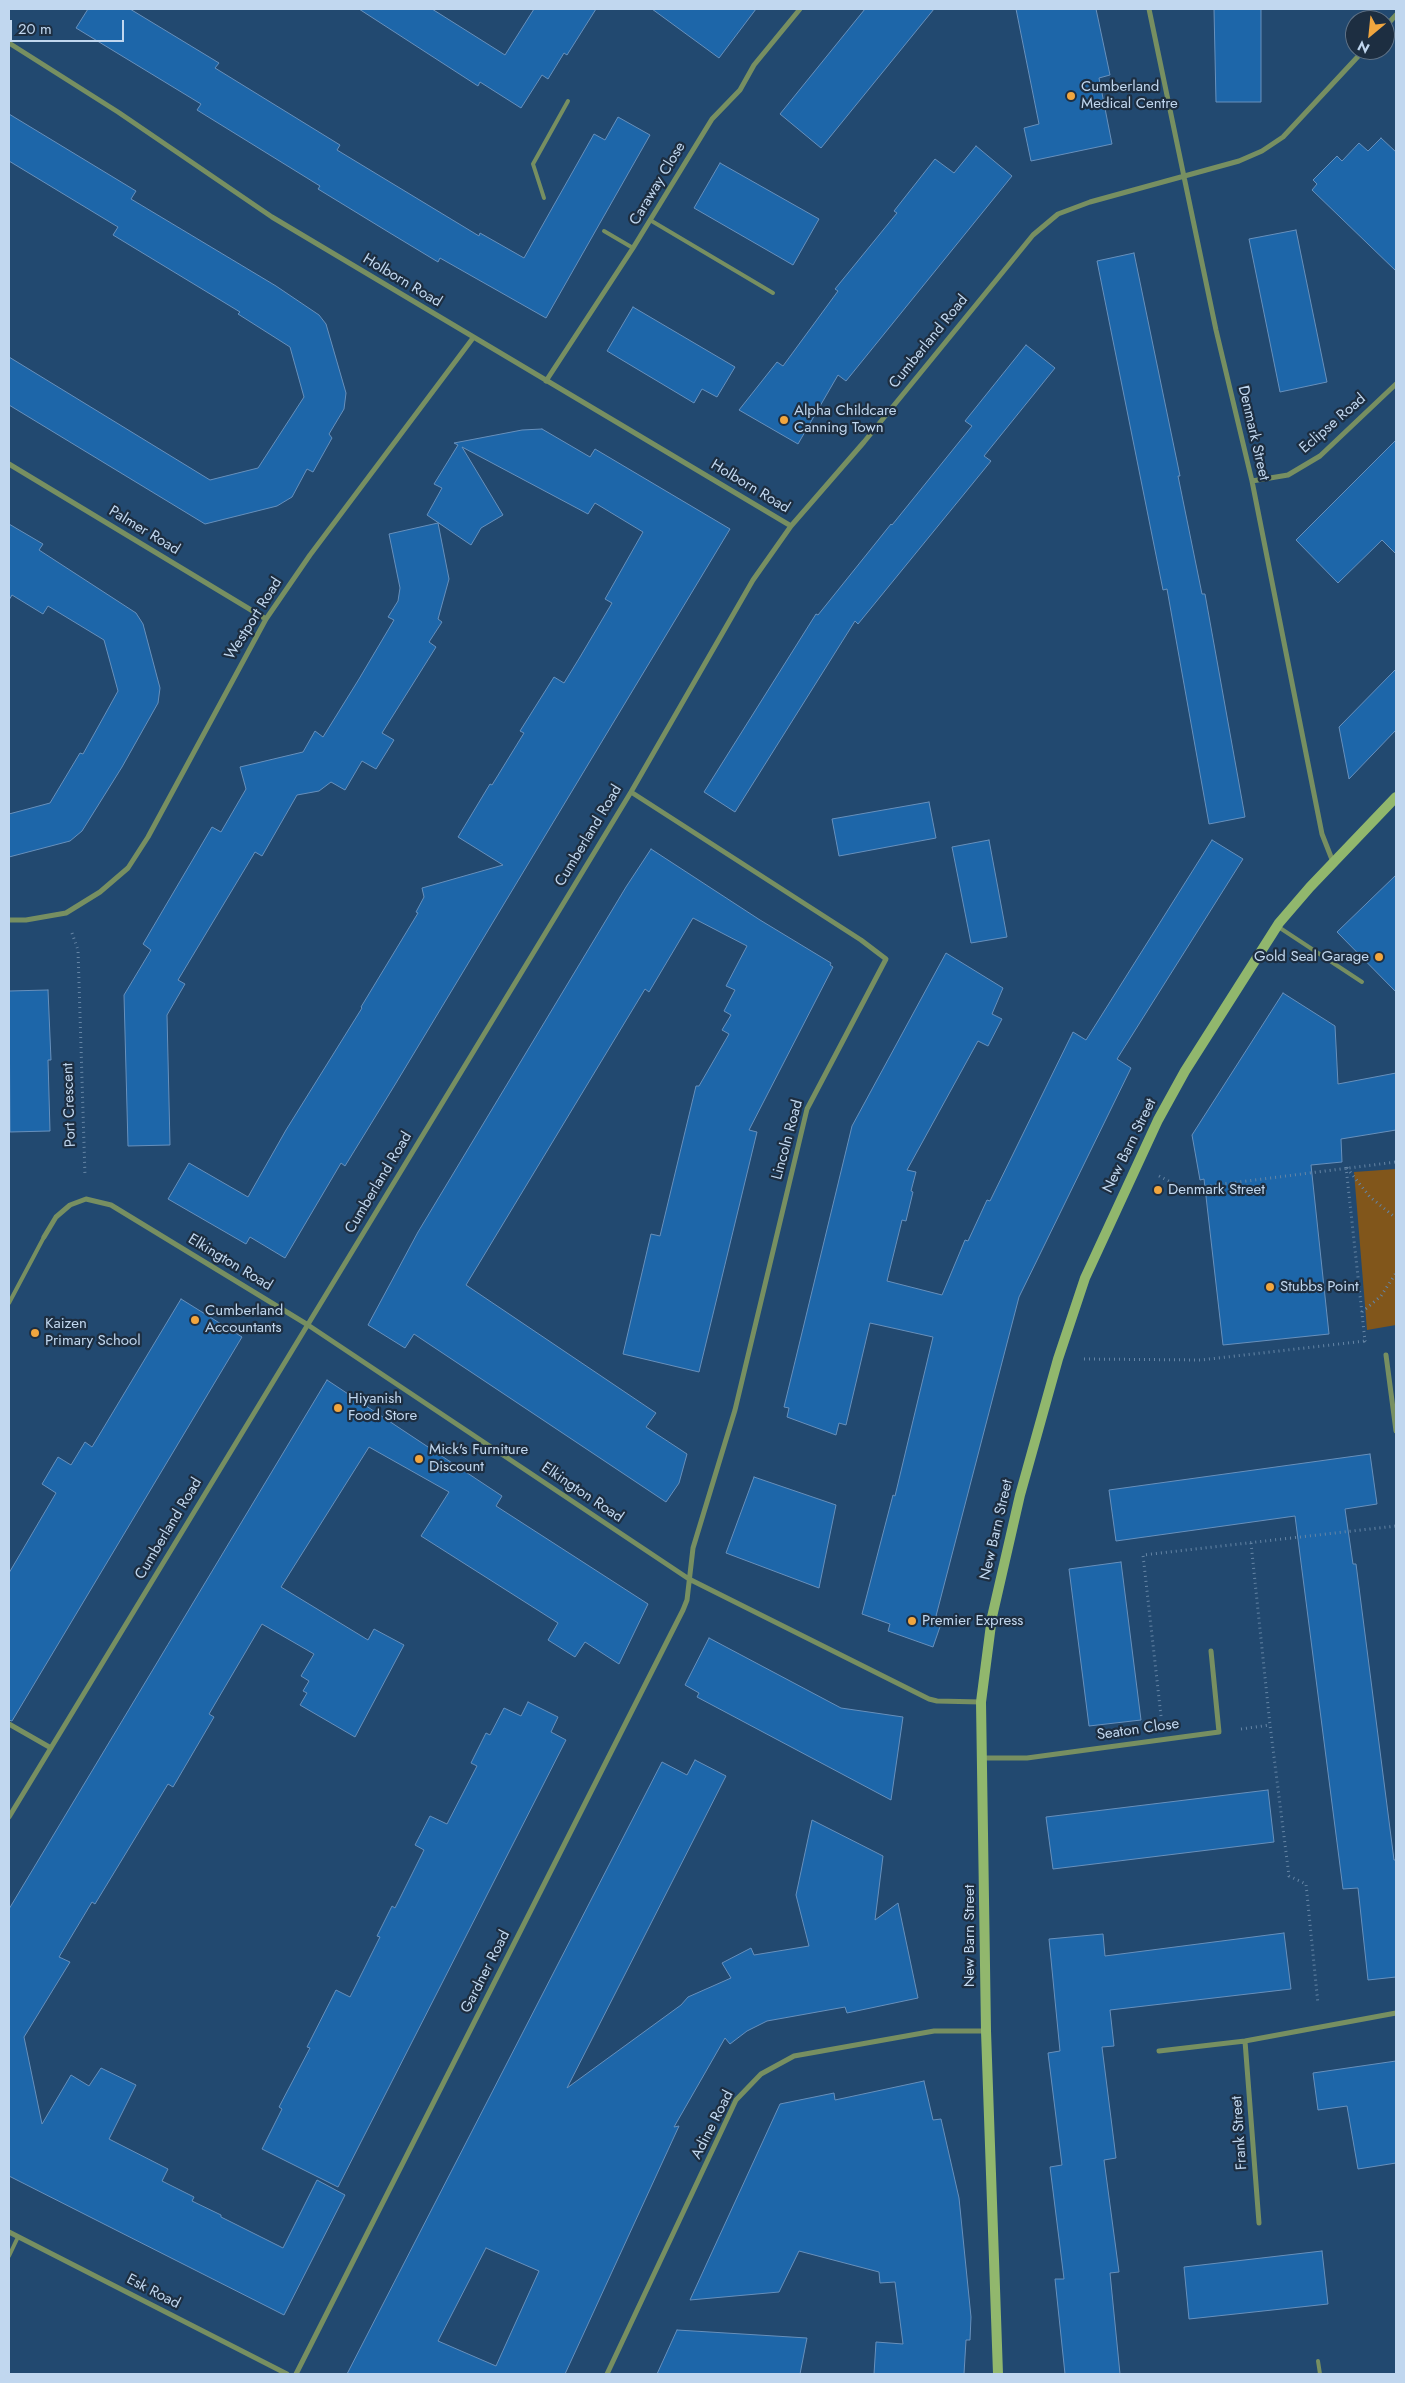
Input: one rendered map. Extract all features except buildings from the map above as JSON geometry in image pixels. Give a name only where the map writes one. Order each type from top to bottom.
[{"type":"street","name":"Caraway Close","points":[[546,380],[633,248],[712,120],[740,90],[754,65],[800,9]]},
{"type":"street","name":"Denmark Street","points":[[1149,9],[1216,330],[1252,481],[1322,834],[1333,863]]},
{"type":"street","name":"Holborn Road","points":[[9,43],[118,112],[272,217],[791,526]]},
{"type":"street","name":"Cumberland Road","points":[[9,1817],[631,792],[753,580],[791,526],[864,442],[1033,235],[1058,214],[1073,207],[1239,161],[1262,151],[1282,137],[1355,60]]},
{"type":"street","name":"Westport Road","points":[[9,920],[26,920],[66,913],[100,892],[128,868],[148,837],[266,619],[310,555],[474,338]]},
{"type":"street","name":"Eclipse Road","points":[[1252,481],[1288,475],[1320,456],[1396,384]]},
{"type":"street","name":"Palmer Road","points":[[9,464],[266,619]]},
{"type":"street","name":"Lincoln Road","points":[[631,792],[861,940],[886,960],[807,1109],[735,1410],[693,1548],[689,1579]]},
{"type":"street","name":"New Barn Street","points":[[998,2374],[986,2031],[984,1814],[980,1758],[981,1702],[994,1608],[1020,1495],[1058,1359],[1085,1278],[1158,1120],[1185,1071],[1277,926],[1333,863],[1396,797]]},
{"type":"street","name":"Elkington Road","points":[[86,1199],[111,1205],[308,1324],[689,1579],[929,1698],[937,1701],[981,1702]]},
{"type":"street","points":[[44,1237],[56,1217],[70,1205],[86,1199]]},
{"type":"street","points":[[1386,1355],[1395,1406],[1396,1431]]},
{"type":"street","name":"Gardner Road","points":[[296,2374],[678,1619],[687,1600],[689,1579]]},
{"type":"street","points":[[1211,1651],[1219,1732]]},
{"type":"street","points":[[9,1724],[51,1748]]},
{"type":"street","name":"Seaton Close","points":[[980,1758],[1027,1758],[1219,1732]]},
{"type":"street","points":[[1159,2051],[1245,2041],[1396,2013]]},
{"type":"street","name":"Adine Road","points":[[608,2374],[736,2100],[761,2074],[794,2056],[934,2031],[986,2031]]},
{"type":"street","name":"Frank Street","points":[[1245,2041],[1259,2223]]},
{"type":"street","name":"Esk Road","points":[[9,2232],[287,2374]]},
{"type":"lane","points":[[544,198],[533,164],[568,101]]},
{"type":"lane","points":[[650,220],[773,293]]},
{"type":"lane","points":[[604,231],[633,248]]},
{"type":"lane","points":[[1277,926],[1362,982]]},
{"type":"lane","points":[[9,1303],[44,1237]]},
{"type":"lane","points":[[9,2256],[18,2237]]},
{"type":"lane","points":[[1318,2361],[1320,2374]]},
{"type":"path","name":"Port Crescent","points":[[78,950],[86,1199]]},
{"type":"path","points":[[1138,1165],[1184,1189],[1396,1162]]},
{"type":"path","points":[[1346,1167],[1370,1197],[1396,1218]]},
{"type":"path","points":[[1346,1167],[1364,1341]]},
{"type":"path","points":[[1362,1312],[1381,1296],[1396,1273]]},
{"type":"path","points":[[1058,1359],[1201,1360],[1364,1341],[1386,1355]]},
{"type":"path","points":[[1163,1739],[1143,1555],[1396,1526]]},
{"type":"path","points":[[1251,1543],[1270,1724],[1289,1876],[1306,1884],[1320,2026]]},
{"type":"path","points":[[1219,1732],[1270,1724]]},
{"type":"shaded area","points":[[1396,1169],[1396,1325],[1367,1330],[1354,1172]]},
{"type":"place","name":"Cumberland Medical Centre","points":[[1071,96]]},
{"type":"place","name":"Alpha Childcare Canning Town","points":[[784,420]]},
{"type":"place","name":"Gold Seal Garage","points":[[1379,957]]},
{"type":"place","name":"Denmark Street","points":[[1158,1190]]},
{"type":"place","name":"Stubbs Point","points":[[1270,1287]]},
{"type":"place","name":"Cumberland Accountants","points":[[195,1320]]},
{"type":"place","name":"Kaizen Primary School","points":[[35,1333]]},
{"type":"place","name":"Hiyanish Food Store","points":[[338,1408]]},
{"type":"place","name":"Mick's Furniture Discount","points":[[419,1459]]},
{"type":"place","name":"Premier Express","points":[[912,1621]]}]
